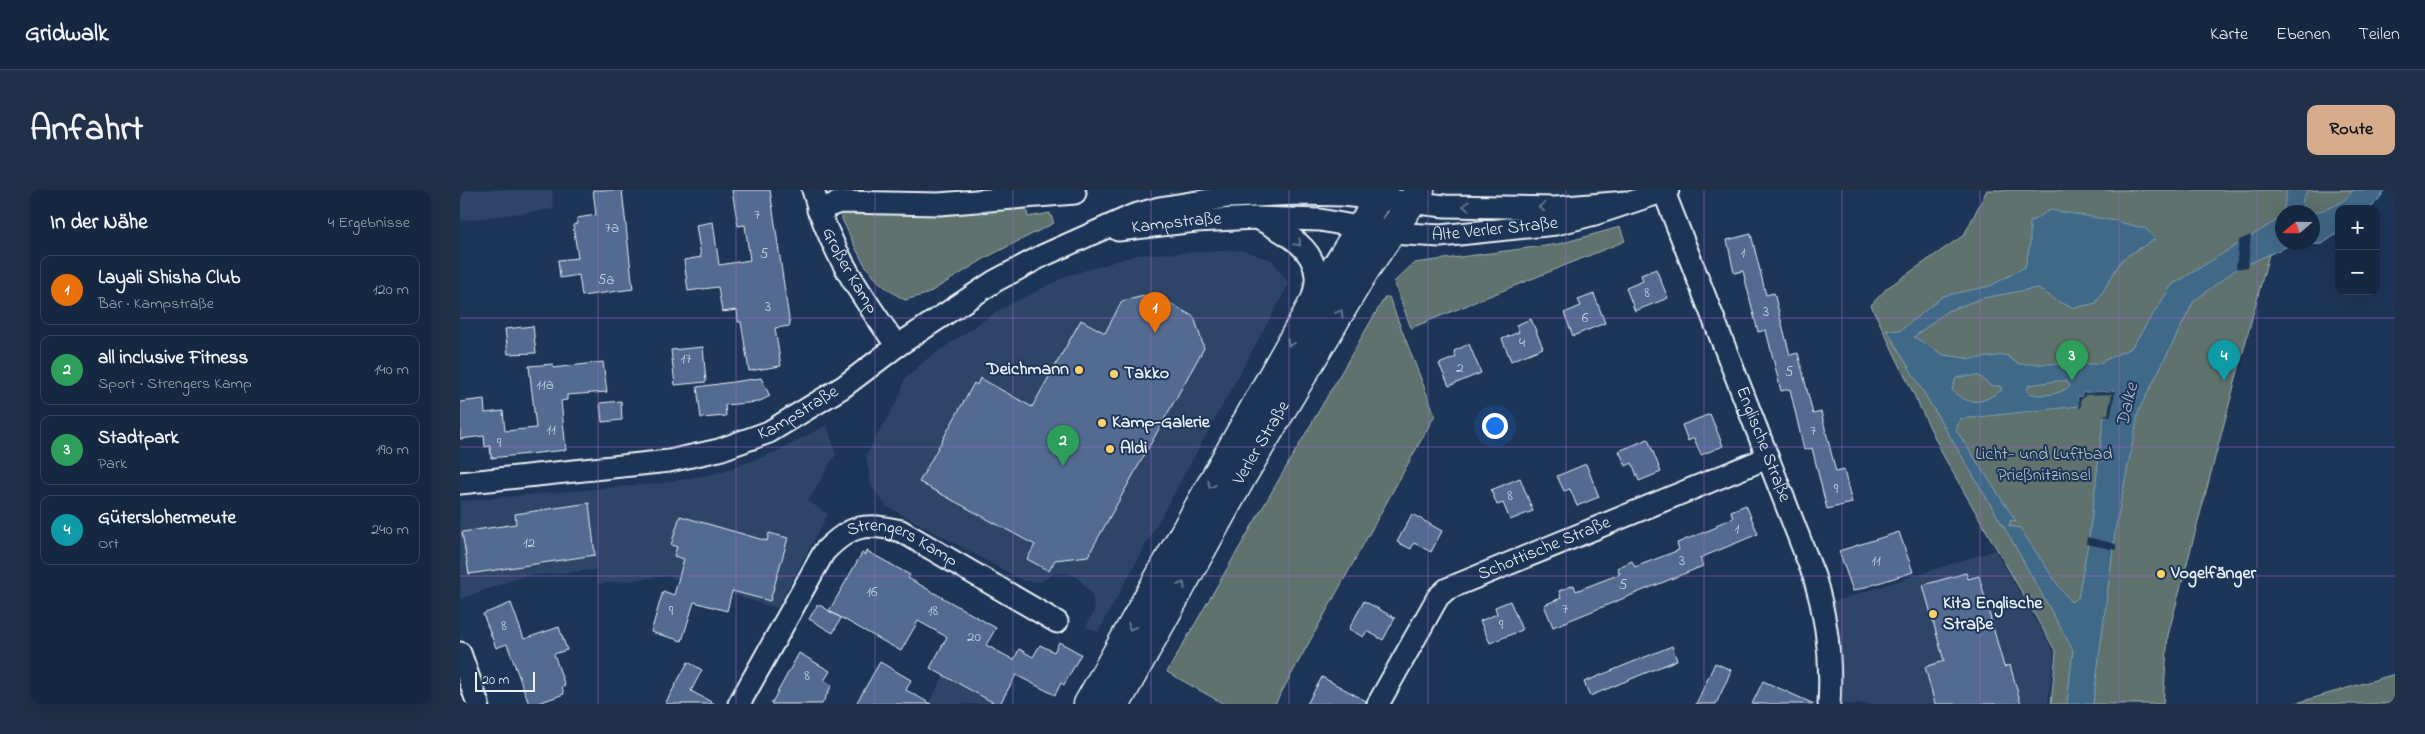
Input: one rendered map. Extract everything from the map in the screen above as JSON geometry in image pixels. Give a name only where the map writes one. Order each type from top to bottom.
[{"type":"main road","name":"Verler Straße","points":[[1088,704],[1311,307],[1381,194]]},
{"type":"main road","name":"Verler Straße","points":[[1116,704],[1243,475],[1365,270],[1416,196]]},
{"type":"street","name":"Alte Verler Straße","points":[[1486,190],[1515,206]]},
{"type":"street","name":"Alte Verler Straße","points":[[1361,227],[1391,233],[1440,236],[1556,224],[1595,214],[1626,202],[1666,191]]},
{"type":"street","name":"Englische Straße","points":[[1666,191],[1767,458],[1814,576],[1822,603],[1831,669],[1829,704]]},
{"type":"street","points":[[815,200],[940,204],[1075,193]]},
{"type":"street","name":"Kampstraße","points":[[460,483],[669,462],[718,450],[770,432],[809,410],[898,346],[995,281],[1042,256],[1134,215],[1159,208],[1228,197],[1299,194],[1416,196]]},
{"type":"street","name":"Alte Verler Straße","points":[[1416,196],[1446,206],[1555,208],[1626,202]]},
{"type":"street","name":"Großer Kamp","points":[[815,200],[840,261],[898,346]]},
{"type":"street","points":[[1256,218],[1293,237],[1310,258],[1316,276],[1311,307]]},
{"type":"street","name":"Kampstraße","points":[[1096,233],[1196,221],[1256,218],[1320,220],[1361,227]]},
{"type":"street","name":"Schottische Straße","points":[[1378,704],[1438,597],[1447,589],[1767,458]]},
{"type":"street","name":"Strengers Kamp","points":[[739,704],[824,552],[839,536],[864,525],[880,525],[901,530],[1057,622]]},
{"type":"street","points":[[460,653],[478,704]]},
{"type":"shaded area","points":[[460,190],[552,190],[553,209],[460,221]]},
{"type":"shaded area","points":[[1241,250],[1272,260],[1289,284],[1098,632],[1086,627],[1095,609],[1091,593],[1079,579],[1069,573],[1055,573],[1041,582],[1024,581],[886,506],[871,486],[866,455],[901,394],[904,380],[927,359],[997,311],[1066,276],[1137,255]]},
{"type":"shaded area","points":[[827,425],[836,454],[808,501],[828,514],[777,608],[667,576],[598,584],[596,570],[524,576],[460,599],[460,501],[662,483],[718,473],[776,452]]},
{"type":"shaded area","name":"Kita Englische Straße","points":[[1995,550],[2054,652],[2048,704],[1843,704],[1842,666],[1832,602]]},
{"type":"shaded area","points":[[944,676],[995,704],[928,704]]},
{"type":"green space","name":"Licht- und Luftbad Prießnitzinsel","points":[[1987,190],[2386,190],[2373,205],[2335,205],[2335,235],[2322,244],[2320,244],[2320,205],[2275,205],[2275,250],[2278,250],[2269,254],[2168,635],[2163,704],[2051,704],[2056,652],[1944,457],[1871,305],[1887,288],[1964,235]]},
{"type":"green space","points":[[1026,205],[1028,217],[1050,213],[1054,223],[987,257],[927,294],[905,300],[881,284],[872,275],[860,256],[842,219],[842,211]]},
{"type":"green space","points":[[1620,227],[1625,241],[1411,328],[1394,282],[1414,263],[1559,244]]},
{"type":"green space","points":[[1385,297],[1389,297],[1435,415],[1275,704],[1224,704],[1167,672]]},
{"type":"green space","points":[[2395,674],[2395,704],[2293,704]]},
{"type":"water","points":[[2287,190],[2308,190],[2303,199],[2303,205],[2284,205]]},
{"type":"water","points":[[2353,190],[2386,190],[2373,205],[2335,205],[2346,199]]},
{"type":"water","points":[[2335,205],[2335,235],[2320,244],[2320,211]]},
{"type":"water","name":"Dalke","points":[[2050,210],[2116,221],[2146,229],[2155,239],[2122,259],[2096,303],[2075,308],[2059,302],[2037,288],[1983,298],[1947,311],[1914,337],[1944,355],[1972,359],[2006,355],[2018,364],[2097,364],[2131,348],[2172,285],[2275,221],[2275,250],[2279,250],[2235,270],[2194,301],[2139,410],[2116,526],[2093,704],[2067,704],[2073,650],[2011,539],[1886,329],[1900,331],[1943,296],[1990,286],[2025,267],[2030,245],[2030,222]],"holes":[[[1979,376],[1991,386],[2000,386],[2002,390],[1984,400],[1966,400],[1952,390],[1956,378]],[[2066,381],[2070,386],[2056,393],[2034,394],[2029,393],[2027,389],[2029,385]],[[2114,391],[2111,416],[2104,416],[2089,538],[2078,598],[2071,602],[2020,528],[2009,526],[2011,520],[2016,521],[1956,430],[1960,419],[2079,406],[2078,397],[2083,397],[2083,393]]]},
{"type":"pier","points":[[2251,235],[2248,267],[2236,269],[2239,240]]},
{"type":"pier","points":[[2115,391],[2111,417],[2102,415],[2108,414],[2112,394],[2085,395],[2081,399],[2081,407],[2079,409],[2078,397],[2082,397],[2083,393]]},
{"type":"pier","points":[[2087,537],[2116,544],[2116,550],[2086,544]]},
{"type":"building","points":[[593,190],[622,190],[633,289],[582,296],[579,275],[560,278],[558,260],[578,258],[573,225],[578,224],[577,218],[596,215]]},
{"type":"building","points":[[732,190],[770,190],[790,326],[775,328],[781,366],[749,371],[741,322],[738,322],[737,310],[722,312],[718,287],[688,291],[684,260],[701,257],[696,225],[713,222],[719,265],[750,260],[745,225],[738,226]]},
{"type":"building","points":[[1751,234],[1766,295],[1774,293],[1790,355],[1798,353],[1813,414],[1821,412],[1836,472],[1844,470],[1852,503],[1827,509],[1812,448],[1804,450],[1790,389],[1781,391],[1766,330],[1758,332],[1743,271],[1734,273],[1727,240]]},
{"type":"building","points":[[1656,269],[1668,298],[1635,311],[1626,288],[1643,281],[1641,275]]},
{"type":"building","points":[[1154,294],[1194,317],[1204,348],[1088,556],[1055,560],[1049,571],[1027,559],[1035,545],[919,482],[974,383],[977,385],[980,378],[1032,407],[1081,320],[1105,333],[1122,301]]},
{"type":"building","points":[[1594,294],[1605,323],[1573,336],[1564,313],[1581,306],[1578,300]]},
{"type":"building","points":[[1531,319],[1543,348],[1511,361],[1502,339],[1519,332],[1516,325]]},
{"type":"building","points":[[533,326],[536,353],[508,354],[505,329]]},
{"type":"building","points":[[1469,344],[1481,373],[1449,386],[1439,364],[1456,357],[1454,351]]},
{"type":"building","points":[[703,347],[706,382],[675,385],[671,350]]},
{"type":"building","points":[[603,362],[607,392],[567,395],[567,400],[561,401],[566,450],[491,458],[490,446],[485,447],[484,436],[460,439],[460,402],[484,399],[485,413],[503,411],[505,431],[536,428],[529,366],[553,364],[553,368]]},
{"type":"building","points":[[761,378],[770,396],[758,402],[725,405],[726,416],[701,418],[697,387]]},
{"type":"building","points":[[621,401],[622,420],[602,422],[600,403]]},
{"type":"building","points":[[1710,414],[1723,446],[1701,455],[1694,438],[1688,441],[1682,425]]},
{"type":"building","points":[[1648,439],[1661,472],[1639,481],[1632,463],[1626,466],[1619,451]]},
{"type":"building","points":[[1586,464],[1599,497],[1577,506],[1570,489],[1564,491],[1557,476]]},
{"type":"building","points":[[1520,478],[1533,511],[1510,520],[1503,503],[1497,505],[1491,490]]},
{"type":"building","points":[[589,503],[595,555],[469,574],[462,532],[516,524],[515,514]]},
{"type":"building","points":[[1746,505],[1758,534],[1700,558],[1703,566],[1553,627],[1544,605],[1561,598],[1559,591],[1574,585],[1576,591],[1620,574],[1617,568],[1632,561],[1635,567],[1679,550],[1677,543],[1717,527],[1716,525],[1733,518],[1731,511]]},
{"type":"building","points":[[1412,514],[1442,531],[1431,552],[1414,543],[1411,549],[1397,542]]},
{"type":"building","points":[[680,516],[767,541],[769,533],[788,538],[770,601],[732,591],[727,611],[694,602],[682,641],[651,632],[663,591],[674,595],[684,559],[674,556],[677,547],[671,545]]},
{"type":"building","points":[[1899,532],[1913,572],[1853,591],[1839,551]]},
{"type":"building","points":[[867,551],[910,575],[908,578],[996,628],[986,645],[1014,660],[1019,649],[1033,657],[1040,645],[1054,652],[1059,642],[1081,654],[1064,685],[1061,683],[1055,695],[1016,675],[1000,704],[996,704],[930,668],[947,637],[918,621],[901,651],[829,611],[862,553],[865,555]]},
{"type":"building","points":[[1966,573],[1968,579],[1979,576],[2004,667],[2010,665],[2021,704],[1935,704],[1925,667],[1944,661],[1923,585]]},
{"type":"building","points":[[1364,601],[1395,618],[1383,640],[1367,631],[1363,637],[1349,629]]},
{"type":"building","points":[[1510,601],[1522,630],[1490,643],[1480,621],[1497,614],[1495,607]]},
{"type":"building","points":[[511,603],[524,639],[559,627],[567,650],[554,654],[565,686],[562,687],[564,694],[536,704],[529,704],[507,644],[496,648],[483,614]]},
{"type":"building","points":[[818,604],[841,618],[833,633],[809,619]]},
{"type":"building","points":[[1672,646],[1677,660],[1590,696],[1584,682]]},
{"type":"building","points":[[799,653],[830,671],[824,681],[832,685],[822,704],[771,704]]},
{"type":"building","points":[[688,662],[702,670],[691,691],[715,704],[665,704]]},
{"type":"building","points":[[880,662],[911,680],[906,690],[931,704],[856,704]]},
{"type":"building","points":[[1715,663],[1731,670],[1716,704],[1696,704]]},
{"type":"building","points":[[1322,677],[1366,701],[1366,704],[1307,704]]},
{"type":"building","points":[[1763,681],[1814,704],[1752,704]]},
{"type":"place","name":"Layali Shisha Club","points":[[1155,333]]},
{"type":"place","name":"Deichmann","points":[[1079,370]]},
{"type":"place","name":"Takko","points":[[1114,374]]},
{"type":"place","name":"Stadtpark","points":[[2072,381]]},
{"type":"place","name":"Güterslohermeute","points":[[2224,381]]},
{"type":"place","name":"Kamp-Galerie","points":[[1102,423]]},
{"type":"place","name":"Aldi","points":[[1110,449]]},
{"type":"place","name":"all inclusive Fitness","points":[[1063,466]]},
{"type":"place","name":"Vogelfänger","points":[[2161,574]]},
{"type":"place","name":"Kita Englische Straße","points":[[1933,614]]}]
